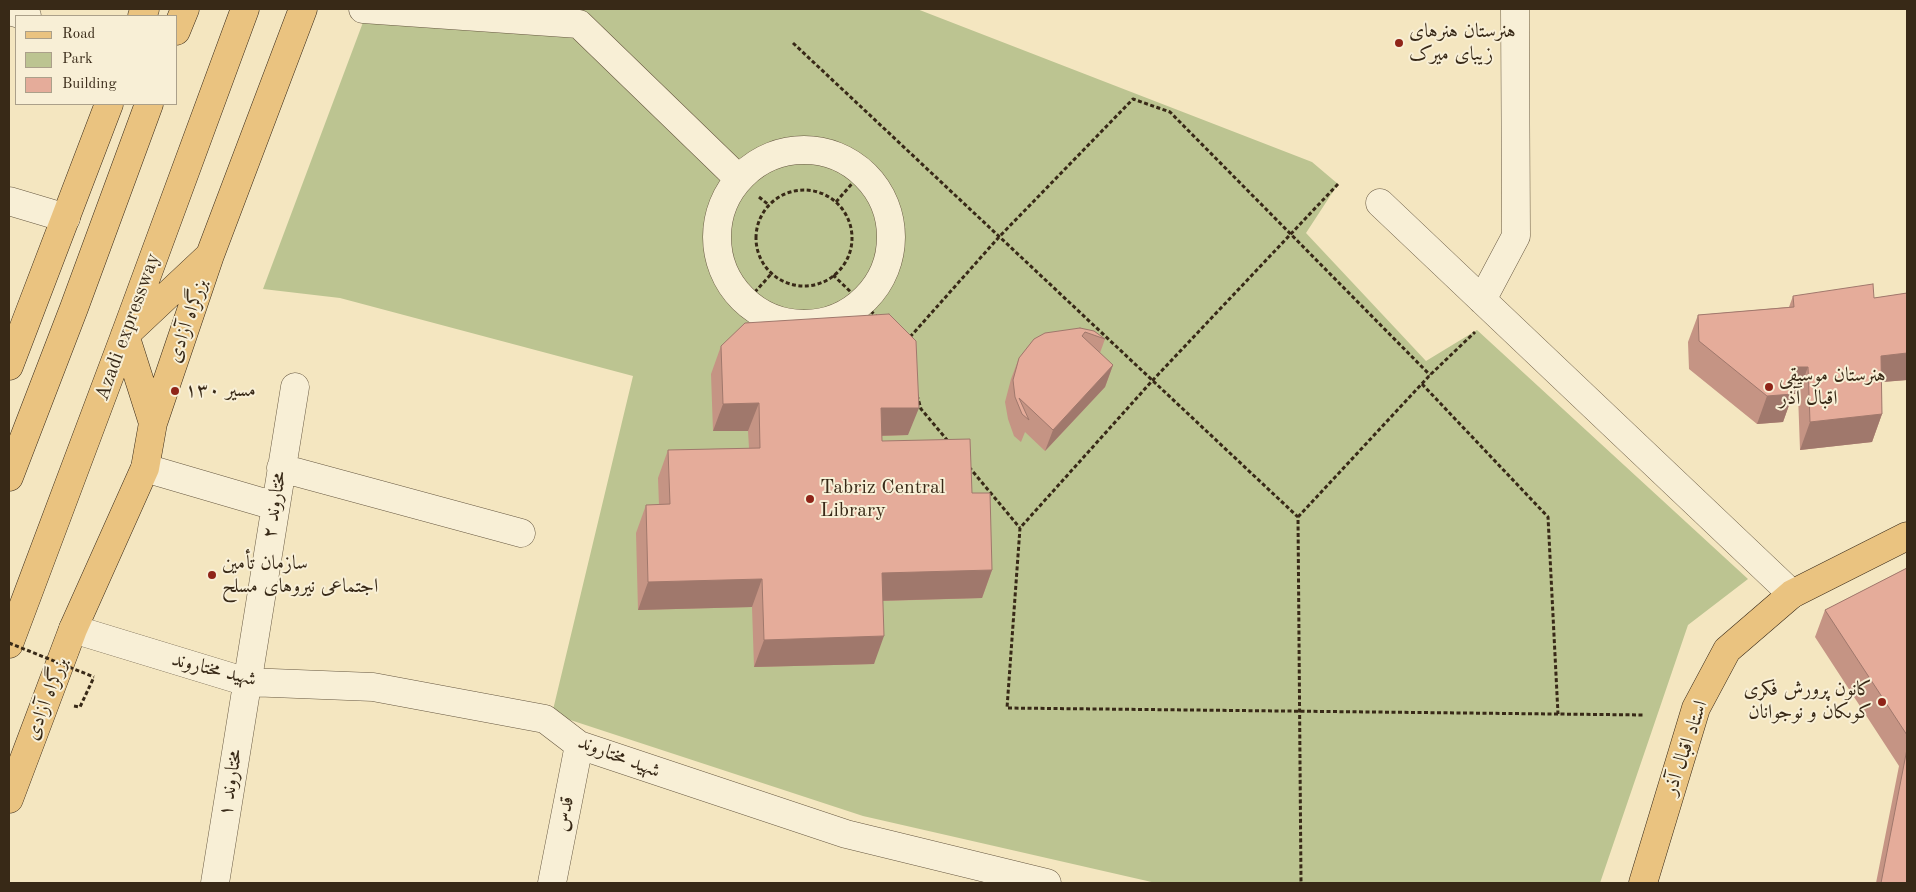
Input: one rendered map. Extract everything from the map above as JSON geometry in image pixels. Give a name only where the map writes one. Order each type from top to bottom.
[{"type":"main road","points":[[178,26],[185,9]]},
{"type":"main road","name":"Azadi expressway","points":[[9,644],[245,9]]},
{"type":"main road","name":"بزرگراه آزادی","points":[[9,799],[73,629],[145,468],[153,423],[210,255],[303,9]]},
{"type":"main road","points":[[9,366],[109,105]]},
{"type":"main road","points":[[9,476],[150,105]]},
{"type":"main road","points":[[63,227],[74,308]]},
{"type":"main road","points":[[153,423],[125,335],[210,255]]},
{"type":"main road","points":[[9,371],[74,308]]},
{"type":"main road","name":"استاد اقبال آذر","points":[[1643,883],[1696,708],[1727,650],[1792,594],[1907,536]]},
{"type":"street","points":[[363,9],[579,24],[738,178]]},
{"type":"street","points":[[1482,300],[1516,236],[1516,9]]},
{"type":"street","points":[[9,11],[23,15]]},
{"type":"street","points":[[790,150],[820,150],[848,160],[862,172],[871,179],[886,205],[892,234],[889,264],[875,290],[854,310],[829,322],[801,325],[773,319],[746,302],[730,284],[719,258],[716,229],[723,202],[738,178],[762,159],[790,150]]},
{"type":"street","points":[[9,201],[63,227]]},
{"type":"street","points":[[1380,203],[1792,594]]},
{"type":"street","name":"مختاروند ۲","points":[[247,682],[295,387]]},
{"type":"street","points":[[145,468],[275,506]]},
{"type":"street","points":[[281,468],[521,533]]},
{"type":"street","name":"شهید مختاروند","points":[[73,629],[247,682],[373,687],[545,719],[579,745],[846,834],[1047,883]]},
{"type":"street","name":"مختاروند ۱","points":[[215,883],[247,682]]},
{"type":"street","name":"قدس","points":[[552,883],[579,745]]},
{"type":"path","points":[[793,43],[1298,518]]},
{"type":"path","points":[[904,343],[999,237],[1133,99],[1170,112],[1430,375]]},
{"type":"path","points":[[836,202],[862,172]]},
{"type":"path","points":[[1338,184],[1152,380],[1020,528],[1007,708],[1646,715]]},
{"type":"path","points":[[807,190],[823,194],[836,202],[846,214],[851,228],[851,244],[847,259],[833,275],[826,280],[812,285],[796,286],[782,281],[772,273],[759,257],[755,241],[757,225],[764,210],[776,198],[791,191],[807,190]]},
{"type":"path","points":[[746,302],[772,273]]},
{"type":"path","points":[[833,275],[883,323]]},
{"type":"path","points":[[1301,883],[1298,518],[1430,375],[1477,330]]},
{"type":"path","points":[[1422,384],[1548,517],[1558,714]]},
{"type":"path","points":[[917,391],[921,409],[952,446]]},
{"type":"path","points":[[964,461],[1020,528]]},
{"type":"path","points":[[9,644],[94,677],[80,707]]},
{"type":"green space","points":[[368,9],[917,9],[1312,162],[1338,184],[1306,233],[1426,361],[1477,330],[1748,579],[1688,625],[1600,883],[1156,883],[863,816],[552,714],[633,376],[340,298],[263,289]]},
{"type":"building","points":[[1873,284],[1874,298],[1907,293],[1907,353],[1881,356],[1882,414],[1810,422],[1808,367],[1793,367],[1793,394],[1767,396],[1699,341],[1698,315],[1794,307],[1793,296]]},
{"type":"building","name":"Tabriz Central Library","points":[[889,314],[916,341],[919,408],[881,408],[882,441],[970,439],[972,493],[990,493],[992,570],[882,573],[884,636],[764,640],[762,579],[648,582],[646,505],[670,504],[668,450],[760,448],[759,403],[723,404],[721,346],[745,323]]},
{"type":"building","points":[[1080,328],[1094,331],[1105,339],[1085,332],[1082,336],[1113,365],[1053,430],[1019,398],[1029,420],[1022,414],[1015,397],[1013,380],[1019,358],[1034,339],[1045,333]]},
{"type":"building","points":[[1907,568],[1907,735],[1825,610]]},
{"type":"building","points":[[1907,749],[1907,883],[1881,883]]},
{"type":"place","name":"هنرستان هنرهای زیبای میرک","points":[[1399,43]]},
{"type":"place","name":"هنرستان موسیقی اقبال آذر","points":[[1769,387]]},
{"type":"place","name":"مسیر ۱۳۰","points":[[175,391]]},
{"type":"place","name":"Tabriz Central Library","points":[[810,499]]},
{"type":"place","name":"سازمان تأمین اجتماعی نیروهای مسلح","points":[[212,575]]},
{"type":"place","name":"کانون پرورش فکرى کوىکان و نوجوانان","points":[[1882,702]]}]
